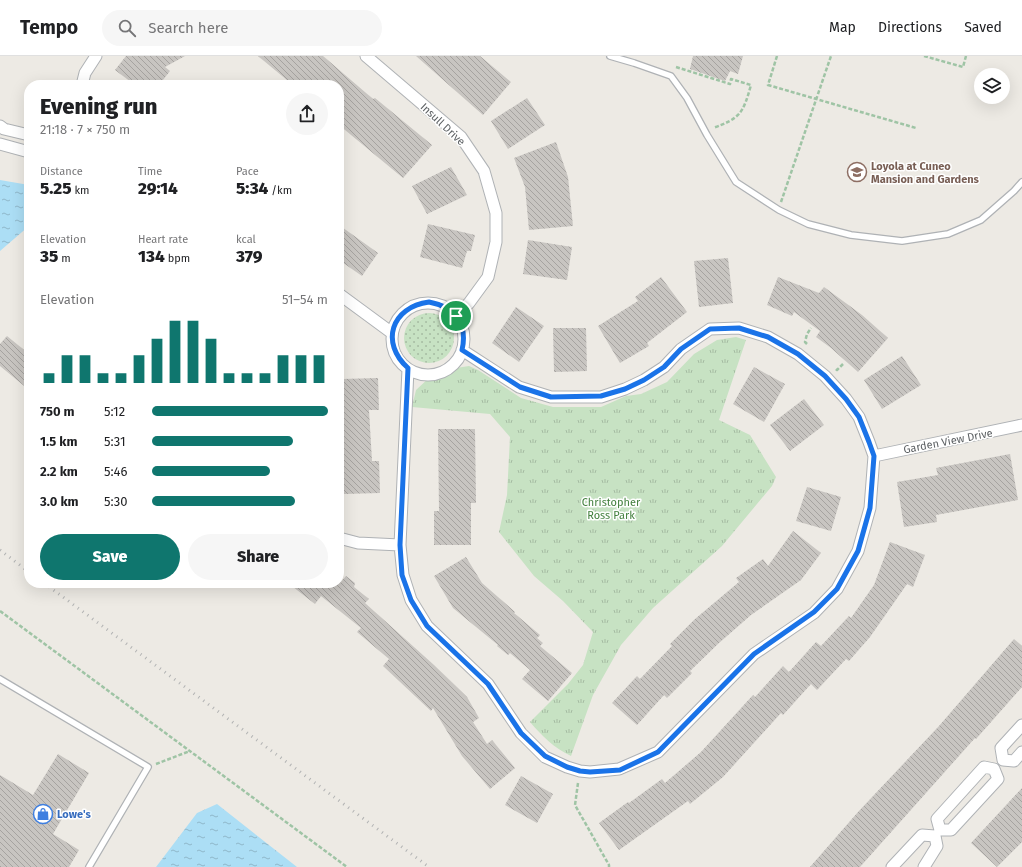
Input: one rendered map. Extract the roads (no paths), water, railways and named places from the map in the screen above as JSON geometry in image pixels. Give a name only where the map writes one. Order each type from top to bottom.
[{"type":"street","points":[[83,80],[85,73],[96,56]]},
{"type":"street","name":"Insull Drive","points":[[366,56],[461,137],[484,172],[496,213],[496,242],[488,277],[469,303],[456,316]]},
{"type":"street","points":[[0,126],[4,129],[24,134]]},
{"type":"street","points":[[0,144],[24,151]]},
{"type":"street","points":[[344,298],[392,333]]},
{"type":"street","points":[[429,302],[439,304],[456,316],[464,332],[464,341],[462,350],[457,360],[449,368],[439,373],[428,375],[418,373],[400,362],[392,343],[392,333],[401,314],[409,308],[429,302]]},
{"type":"street","points":[[408,368],[400,545],[402,575],[411,600],[427,626],[488,684],[521,733],[545,756],[567,767],[580,771],[590,772],[620,770],[658,752],[754,654],[814,612],[837,589],[858,551],[870,508],[874,456],[859,417],[846,399],[825,376],[798,354],[768,337],[739,328],[710,329],[681,349],[664,367],[644,380],[625,389],[601,396],[551,397],[520,387],[462,350]]},
{"type":"street","name":"Garden View Drive","points":[[874,456],[1022,425]]},
{"type":"street","points":[[344,539],[358,543],[400,545]]},
{"type":"street","points":[[1003,760],[1001,748],[1022,725]]},
{"type":"street","points":[[1003,760],[1014,761],[1022,752]]},
{"type":"street","points":[[994,769],[1003,760]]},
{"type":"street","points":[[924,867],[937,846],[938,833],[936,819],[984,767],[994,769]]},
{"type":"street","points":[[892,867],[922,835],[951,830],[998,779],[994,769]]},
{"type":"lane","points":[[610,56],[671,76],[687,98],[736,182],[779,210],[808,224],[851,235],[902,241],[948,234],[981,220],[1014,192],[1022,182]]},
{"type":"lane","points":[[0,679],[148,767],[89,867]]},
{"type":"water","points":[[0,180],[24,184],[24,230],[0,251]]},
{"type":"water","points":[[217,804],[297,867],[156,867],[197,813]]},
{"type":"railway","points":[[0,550],[24,568]]},
{"type":"railway","points":[[51,588],[429,867]]},
{"type":"place","name":"Loyola at Cuneo Mansion and Gardens","points":[[857,172]]},
{"type":"place","name":"Lowe's","points":[[43,814]]},
{"type":"park label","name":"Christopher Ross Park","points":[[611,508]]}]
